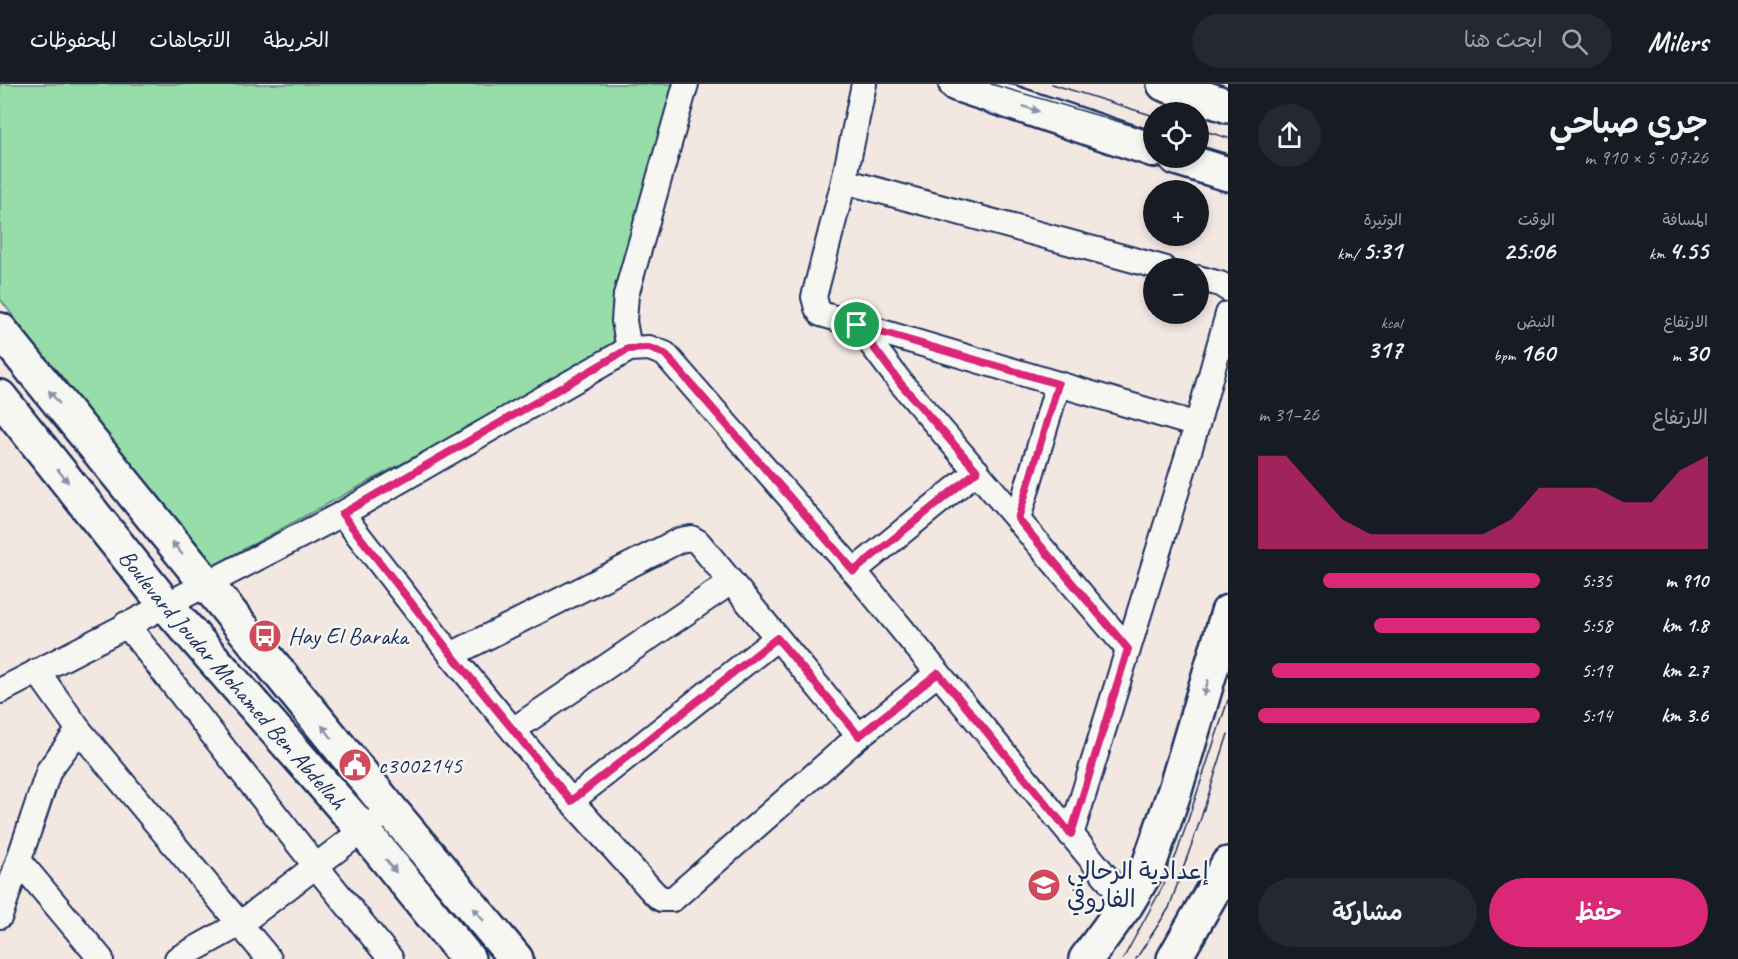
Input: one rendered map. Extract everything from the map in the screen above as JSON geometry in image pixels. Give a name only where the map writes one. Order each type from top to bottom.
[{"type":"main road","points":[[956,84],[1143,146]]},
{"type":"main road","points":[[1174,85],[1228,106]]},
{"type":"main road","points":[[1208,168],[1228,174]]},
{"type":"main road","name":"Boulevard Joudar Mohamed Ben Abdellah","points":[[0,330],[390,809],[516,959]]},
{"type":"main road","name":"Boulevard Joudar Mohamed Ben Abdellah","points":[[0,397],[165,604],[363,830],[468,959]]},
{"type":"main road","points":[[1086,959],[1126,905],[1148,868],[1175,790],[1228,612]]},
{"type":"main road","points":[[1174,959],[1228,864]]},
{"type":"street","points":[[628,349],[624,321],[626,295],[686,84]]},
{"type":"street","points":[[864,84],[844,181],[814,297],[821,314],[1197,425]]},
{"type":"street","points":[[844,181],[1143,263]]},
{"type":"street","points":[[1209,281],[1228,289]]},
{"type":"street","points":[[1071,834],[1197,425],[1228,314]]},
{"type":"street","points":[[857,325],[901,384],[1128,649]]},
{"type":"street","points":[[0,691],[342,514],[628,349],[649,348],[665,354],[854,571],[1071,834],[1126,905]]},
{"type":"street","points":[[1018,519],[1058,384]]},
{"type":"street","points":[[854,571],[977,471]]},
{"type":"street","points":[[342,514],[452,655],[571,801],[661,899],[673,899],[859,736],[938,673]]},
{"type":"street","points":[[452,655],[680,540],[691,538],[698,542],[859,736]]},
{"type":"street","points":[[513,730],[731,582]]},
{"type":"street","points":[[126,624],[391,959]]},
{"type":"street","points":[[571,801],[777,638]]},
{"type":"street","points":[[37,670],[79,730],[269,959]]},
{"type":"street","points":[[0,916],[49,771],[79,730]]},
{"type":"street","points":[[177,959],[240,924],[390,809]]},
{"type":"street","points":[[19,861],[101,959]]},
{"type":"green space","points":[[0,84],[674,84],[615,348],[207,569],[0,299]]},
{"type":"tram line","points":[[991,84],[1143,129]]},
{"type":"tram line","points":[[1052,84],[1143,113]]},
{"type":"tram line","points":[[1209,132],[1228,138]]},
{"type":"tram line","points":[[1209,148],[1228,154]]},
{"type":"tram line","points":[[1123,959],[1163,886],[1177,853],[1228,700]]},
{"type":"tram line","points":[[1136,959],[1169,908],[1228,734]]},
{"type":"place","name":"Hay El Baraka","points":[[265,636]]},
{"type":"place","name":"c3002145","points":[[355,765]]},
{"type":"place","name":"إعدادية الرحالي الفاروقي","points":[[1044,885]]},
{"type":"route","points":[[857,325],[1058,384],[1018,519],[1128,649],[1071,834],[938,673],[859,736],[777,638],[571,801],[452,655],[342,514],[628,349],[649,348],[665,354],[854,571],[977,471],[901,384],[857,325]]}]
